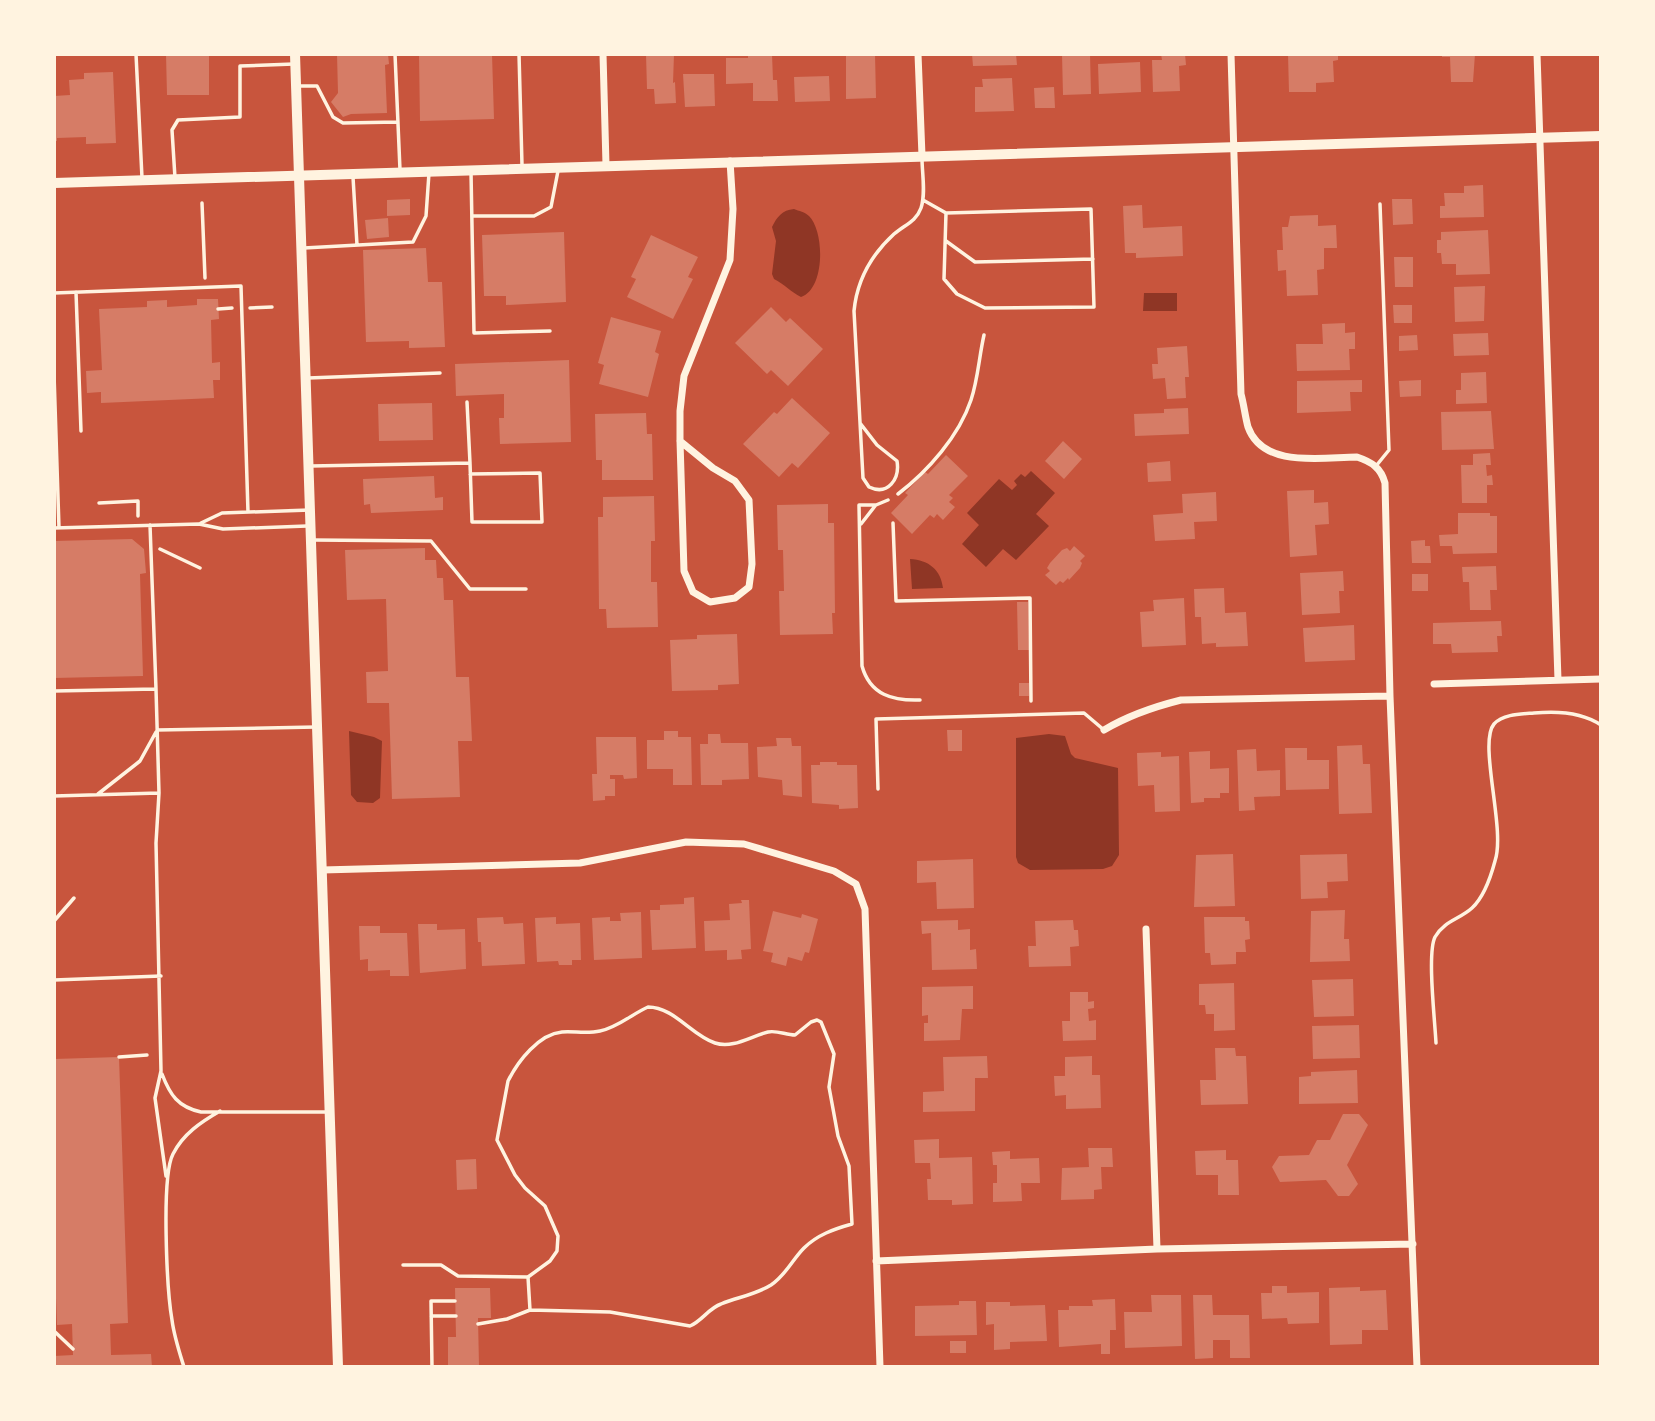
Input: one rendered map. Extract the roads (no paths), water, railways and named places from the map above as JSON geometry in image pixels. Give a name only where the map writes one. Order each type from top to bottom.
[{"type":"main road","points":[[54,183],[1601,136]]},
{"type":"street","points":[[603,54],[606,165]]},
{"type":"street","points":[[918,54],[922,156]]},
{"type":"street","points":[[1231,54],[1241,394],[1249,429],[1265,448],[1290,458],[1357,457],[1376,466],[1385,483],[1390,696],[1417,1367]]},
{"type":"street","points":[[1537,54],[1558,680]]},
{"type":"street","points":[[295,59],[338,1367]]},
{"type":"street","points":[[680,441],[713,468],[735,481],[749,500],[752,564],[749,587],[735,598],[710,602],[693,592],[684,571],[680,441],[684,376],[730,260],[733,209],[730,161]]},
{"type":"street","points":[[1434,684],[1601,679]]},
{"type":"street","points":[[1104,730],[1148,708],[1181,701],[1390,696]]},
{"type":"street","points":[[322,870],[580,863],[686,842],[744,844],[834,871],[856,884],[865,909],[880,1367]]},
{"type":"street","points":[[1146,929],[1157,1250]]},
{"type":"street","points":[[876,1261],[1157,1250],[1413,1244]]},
{"type":"lane","points":[[136,54],[142,180]]},
{"type":"lane","points":[[396,54],[400,172]]},
{"type":"lane","points":[[519,54],[523,167]]},
{"type":"lane","points":[[175,180],[172,130],[178,120],[240,117],[240,66],[295,59]]},
{"type":"lane","points":[[296,86],[317,86],[332,117],[344,123],[398,122]]},
{"type":"lane","points":[[860,423],[877,445],[897,461],[899,470],[896,479],[883,490],[869,487],[863,478],[860,423],[855,296],[864,270],[893,235],[913,222],[920,211],[923,200],[922,156]]},
{"type":"lane","points":[[472,216],[534,216],[551,206],[559,167]]},
{"type":"lane","points":[[471,170],[474,333],[550,331]]},
{"type":"lane","points":[[302,248],[413,242],[426,216],[429,171]]},
{"type":"lane","points":[[353,174],[357,245]]},
{"type":"lane","points":[[923,200],[946,214],[1090,209],[1094,307],[985,308],[957,294],[944,279],[946,214]]},
{"type":"lane","points":[[1376,466],[1388,450],[1380,204]]},
{"type":"lane","points":[[946,241],[975,262],[1093,260]]},
{"type":"lane","points":[[54,293],[241,286],[248,512]]},
{"type":"lane","points":[[76,292],[81,431]]},
{"type":"lane","points":[[306,378],[440,373]]},
{"type":"lane","points":[[54,374],[56,528],[199,524],[223,528],[311,526]]},
{"type":"lane","points":[[467,402],[472,523],[542,522],[540,474],[470,474]]},
{"type":"lane","points":[[309,467],[470,463]]},
{"type":"lane","points":[[199,524],[222,513],[310,510]]},
{"type":"lane","points":[[150,525],[159,793],[156,843],[161,976],[161,1071],[156,1098],[166,1176],[169,1296],[184,1367]]},
{"type":"lane","points":[[311,540],[431,541],[470,589],[526,589]]},
{"type":"lane","points":[[54,691],[156,689]]},
{"type":"lane","points":[[878,789],[876,719],[1084,713],[1104,730]]},
{"type":"lane","points":[[157,730],[317,727]]},
{"type":"lane","points":[[97,795],[140,761],[157,730]]},
{"type":"lane","points":[[54,796],[159,793]]},
{"type":"lane","points":[[54,980],[161,976]]},
{"type":"lane","points":[[161,1071],[169,1091],[177,1102],[188,1109],[329,1112]]},
{"type":"lane","points":[[166,1176],[172,1155],[179,1143],[200,1123],[220,1111]]}]
